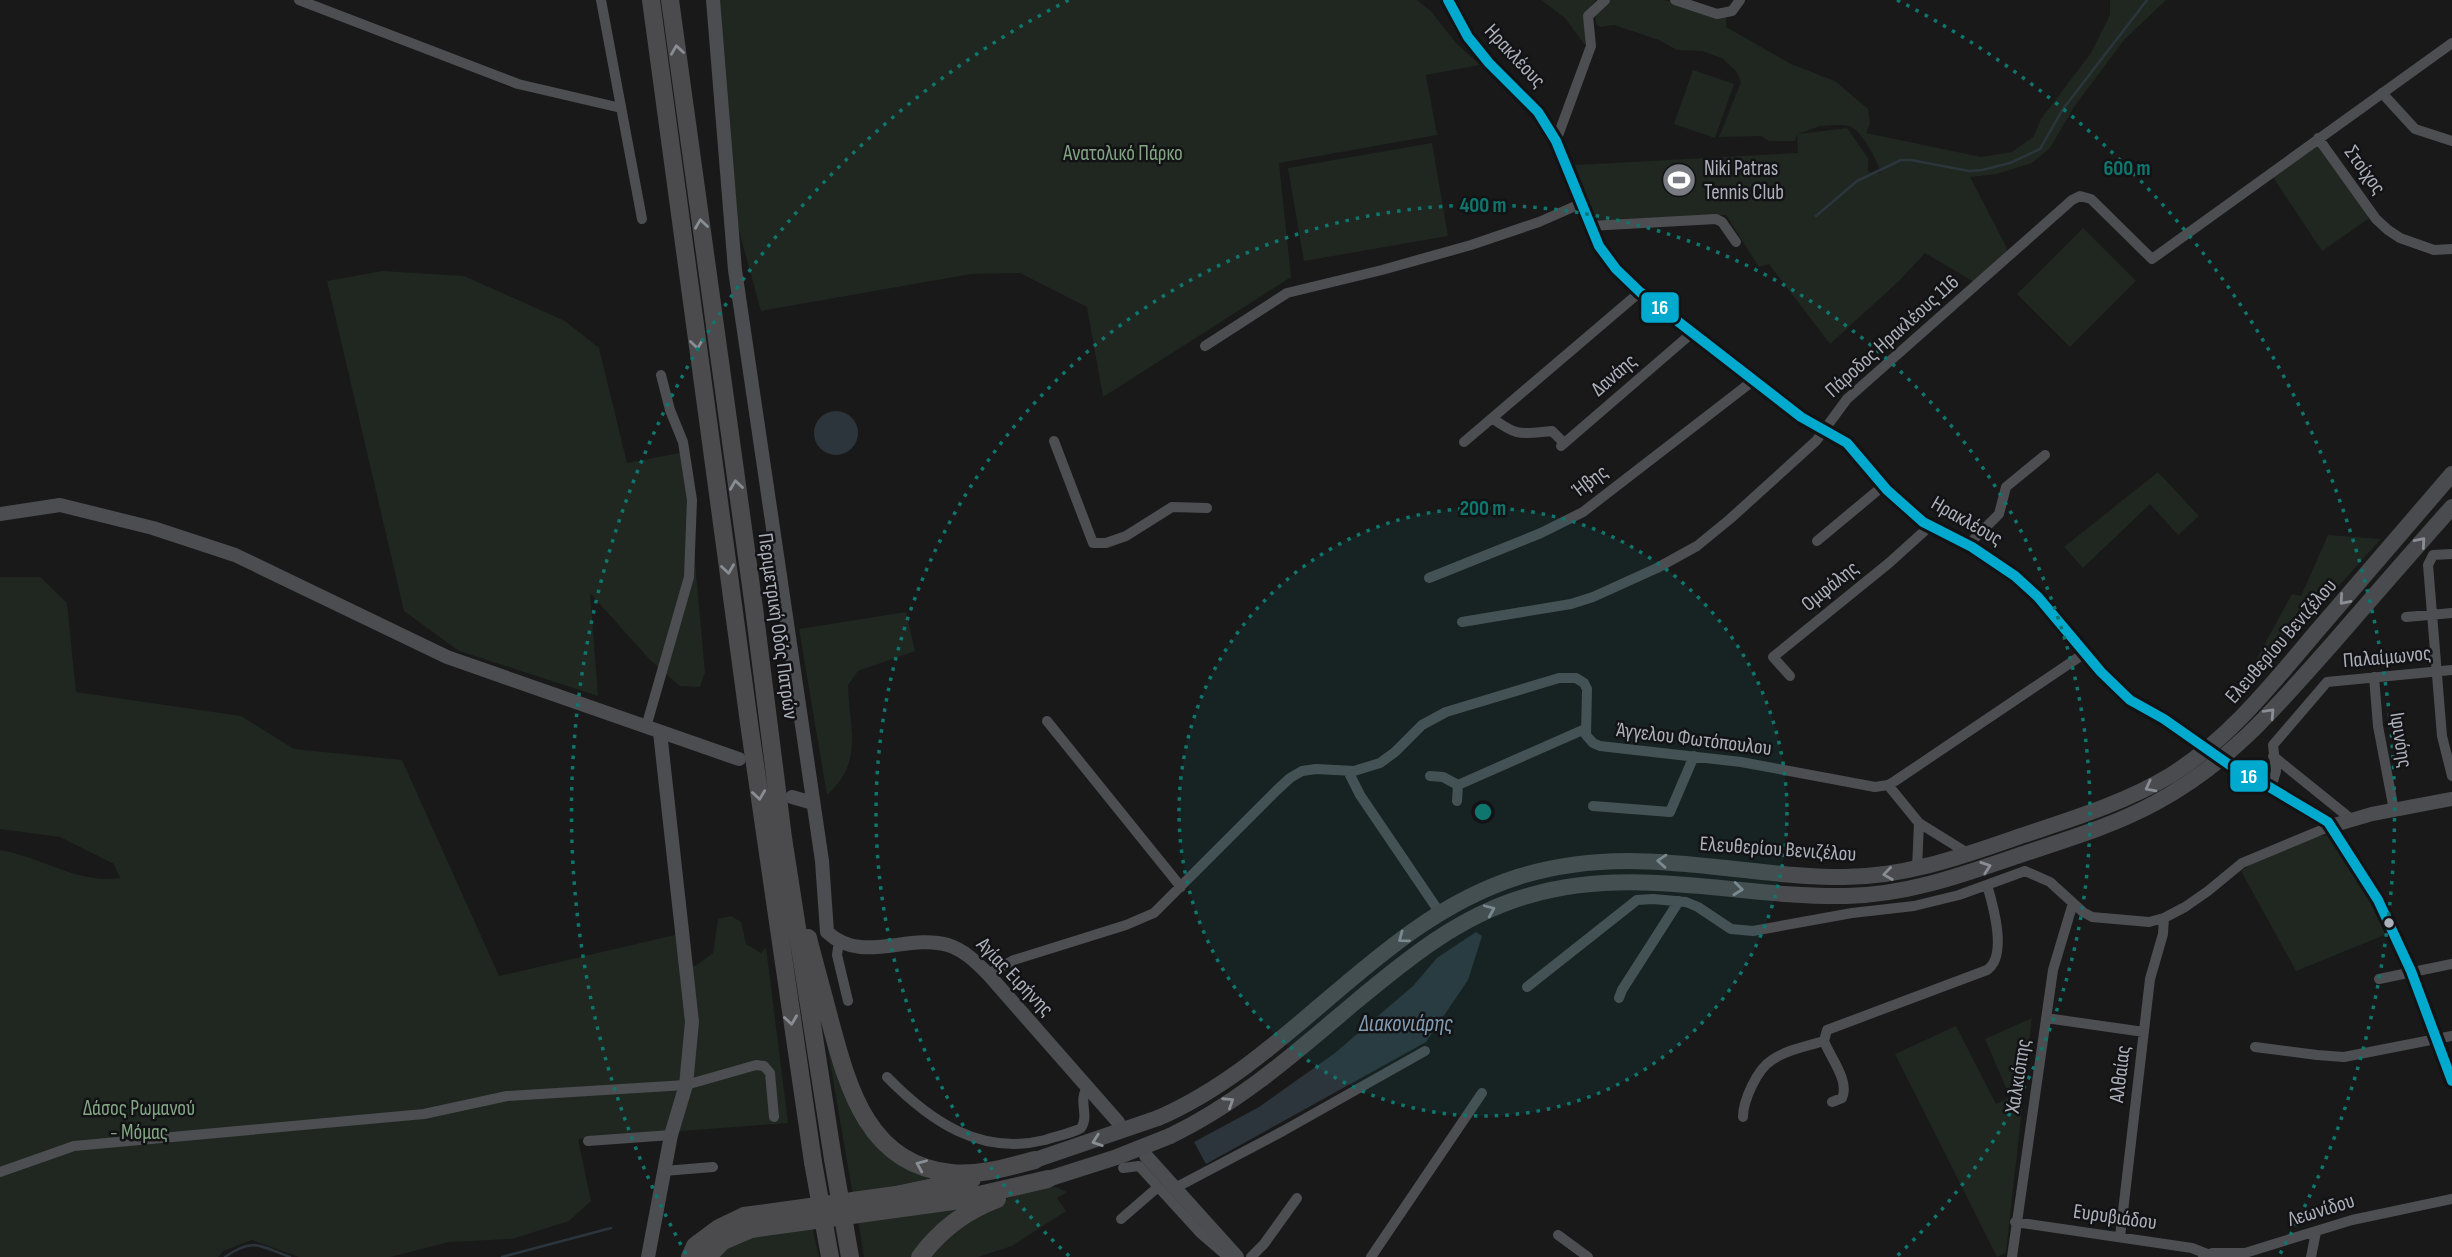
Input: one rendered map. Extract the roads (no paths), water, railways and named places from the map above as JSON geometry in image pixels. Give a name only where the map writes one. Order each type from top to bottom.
[{"type":"highway","name":"Περιμετρική Οδός Πατρών","points":[[651,0],[755,768],[813,1162],[830,1257]]},
{"type":"highway","name":"Περιμετρική Οδός Πατρών","points":[[670,0],[754,608],[784,848],[850,1257]]},
{"type":"highway","points":[[754,608],[803,915],[846,1080],[861,1114],[887,1145],[908,1160],[936,1171],[971,1173],[1035,1160]]},
{"type":"highway","points":[[691,1257],[695,1246],[719,1228],[744,1216],[953,1185],[1035,1160]]},
{"type":"highway","points":[[707,1257],[723,1241],[751,1229],[953,1201],[1048,1179]]},
{"type":"highway","points":[[920,1257],[947,1227],[965,1214],[988,1202],[1048,1179]]},
{"type":"main road","name":"Ελευθερίου Βενιζέλου","points":[[1035,1160],[1158,1118],[1215,1089],[1251,1064],[1396,943],[1440,913],[1479,892],[1522,876],[1608,860],[1678,862],[1820,877],[1865,876],[1917,869],[1970,854],[2134,795],[2173,774],[2207,750],[2248,712],[2452,474]]},
{"type":"main road","name":"Ελευθερίου Βενιζέλου","points":[[1048,1179],[1117,1157],[1170,1136],[1206,1117],[1262,1080],[1410,957],[1455,926],[1493,908],[1531,895],[1576,885],[1622,881],[1674,882],[1823,896],[1870,895],[1929,884],[2015,857],[2146,808],[2221,760],[2244,740],[2287,695],[2452,507]]},
{"type":"street","points":[[299,0],[518,84],[621,108]]},
{"type":"street","points":[[601,0],[642,219]]},
{"type":"street","points":[[713,0],[735,271],[823,869],[826,930],[839,941],[837,955],[848,1001]]},
{"type":"street","name":"Ηρακλέους","points":[[1448,0],[1468,37],[1489,63],[1538,111],[1556,141],[1589,226],[1610,262],[1640,292],[1801,417],[1838,436],[1907,510],[1930,526],[1999,564],[2034,592],[2112,684],[2130,700],[2164,719],[2221,760],[2324,818],[2378,900],[2411,971],[2452,1081]]},
{"type":"street","points":[[1556,141],[1591,46],[1588,16],[1605,0]]},
{"type":"street","points":[[1675,0],[1712,13],[1723,14],[1732,11],[1740,0]]},
{"type":"street","name":"Στοίχος","points":[[2452,43],[2318,138],[2376,219],[2388,230],[2400,238],[2434,250],[2452,249]]},
{"type":"street","points":[[2382,93],[2415,129],[2452,141]]},
{"type":"street","name":"Πάροδος Ηρακλέους 116","points":[[1462,622],[1571,604],[1593,597],[1687,552],[1711,535],[1816,441],[1847,399],[2072,200],[2080,196],[2091,199],[2151,259],[2318,138]]},
{"type":"street","points":[[1205,346],[1287,293],[1471,245],[1539,222],[1580,204]]},
{"type":"street","points":[[1589,226],[1716,219],[1722,222],[1736,242]]},
{"type":"street","points":[[1464,442],[1640,292]]},
{"type":"street","name":"Δανάης","points":[[1492,418],[1512,432],[1521,434],[1552,431],[1562,445],[1692,333]]},
{"type":"street","points":[[646,727],[689,577],[692,500],[683,442],[670,410],[661,375]]},
{"type":"street","name":"Ήβης","points":[[1429,579],[1541,533],[1583,512],[1754,380]]},
{"type":"street","points":[[1054,441],[1093,542],[1106,543],[1126,536],[1172,508],[1207,508]]},
{"type":"street","points":[[1968,545],[1999,514],[2006,487],[2045,455]]},
{"type":"street","points":[[1817,541],[1883,486]]},
{"type":"street","points":[[0,514],[60,505],[153,528],[235,555],[447,657],[739,759]]},
{"type":"street","name":"Ομφάλης","points":[[1790,676],[1773,657],[1889,563],[1930,526]]},
{"type":"street","points":[[2452,554],[2433,555],[2428,565],[2437,671],[2452,776]]},
{"type":"street","points":[[2406,617],[2452,612]]},
{"type":"street","points":[[1970,854],[1919,823],[1888,785],[2085,653]]},
{"type":"street","name":"Παλαίμωνος","points":[[2271,788],[2276,771],[2273,745],[2327,681],[2452,670]]},
{"type":"street","name":"Άγγελου Φωτόπουλου","points":[[988,974],[1014,960],[1148,916],[1159,909],[1290,778],[1310,769],[1348,771],[1366,768],[1386,759],[1422,725],[1439,715],[1564,677],[1576,678],[1586,685],[1585,729],[1589,740],[1600,746],[1741,762],[1875,787],[1888,785]]},
{"type":"street","name":"Ιφινόης","points":[[2374,677],[2378,726],[2394,810]]},
{"type":"street","points":[[1047,721],[1181,887]]},
{"type":"street","points":[[1458,785],[1585,729]]},
{"type":"street","points":[[648,1257],[671,1135],[686,1085],[692,1022],[660,732]]},
{"type":"street","points":[[1593,806],[1670,812],[1694,756]]},
{"type":"street","points":[[2273,756],[2351,819]]},
{"type":"street","points":[[1348,771],[1360,795],[1440,913]]},
{"type":"street","points":[[1430,776],[1443,777],[1458,785]]},
{"type":"street","points":[[1457,802],[1458,785]]},
{"type":"street","points":[[792,797],[813,803]]},
{"type":"street","points":[[2015,857],[2025,871],[2050,881],[2092,917],[2139,923],[2164,918],[2208,891],[2242,863],[2351,819],[2452,799]]},
{"type":"street","points":[[1917,869],[1919,823]]},
{"type":"street","points":[[1527,987],[1610,924],[1634,901],[1679,901],[1698,907],[1731,929],[1753,931],[1845,914],[1914,906],[2025,871]]},
{"type":"street","points":[[1832,1102],[1843,1097],[1844,1087],[1824,1041],[1825,1033],[1835,1026],[1992,966],[1997,938],[1995,914],[1987,885]]},
{"type":"street","points":[[1619,998],[1679,901]]},
{"type":"street","name":"Χαλκιόπης","points":[[2012,1257],[2054,963],[2073,903]]},
{"type":"street","name":"Αλθαίας","points":[[2120,1237],[2152,968],[2163,934],[2164,918]]},
{"type":"street","name":"Αγίας Ειρήνης","points":[[839,941],[864,949],[918,943],[947,944],[969,956],[988,974],[1118,1122]]},
{"type":"street","points":[[2379,979],[2452,964]]},
{"type":"street","points":[[2046,1018],[2144,1032]]},
{"type":"street","points":[[2255,1047],[2344,1057],[2452,1036]]},
{"type":"street","points":[[1743,1117],[1745,1098],[1769,1061],[1824,1041]]},
{"type":"street","points":[[1175,1188],[1425,1051]]},
{"type":"street","points":[[0,1172],[74,1146],[424,1114],[507,1096],[686,1085],[756,1065],[764,1066],[770,1073],[774,1118]]},
{"type":"street","points":[[887,1077],[921,1109],[953,1129],[979,1139],[1014,1145],[1059,1136],[1081,1128],[1085,1120],[1083,1094],[1088,1087]]},
{"type":"street","points":[[1371,1257],[1482,1093]]},
{"type":"street","points":[[589,1141],[671,1135]]},
{"type":"street","points":[[1146,1156],[1237,1257]]},
{"type":"street","points":[[1123,1168],[1139,1166],[1200,1233],[1228,1257]]},
{"type":"street","points":[[664,1171],[713,1167]]},
{"type":"street","points":[[1121,1219],[1158,1186]]},
{"type":"street","points":[[1251,1257],[1264,1244],[1297,1198]]},
{"type":"street","name":"Λεωνίδου","points":[[2205,1256],[2268,1252],[2352,1220],[2452,1199]]},
{"type":"street","name":"Ευρυβιάδου","points":[[2015,1222],[2192,1248],[2205,1256]]},
{"type":"street","points":[[2311,1257],[2316,1232]]},
{"type":"street","points":[[1558,1235],[1588,1257]]},
{"type":"water","points":[[836,411],[852,417],[858,433],[852,449],[836,455],[820,449],[814,433],[820,417]]},
{"type":"water","name":"Διακονιάρης","points":[[1476,932],[1482,936],[1468,980],[1426,1042],[1206,1164],[1194,1142],[1259,1107],[1335,1053],[1413,986],[1437,958]]},
{"type":"waterway","points":[[1816,216],[1857,181],[1901,160],[1969,171],[1982,170],[2010,163],[2040,149],[2063,109],[2147,0]]},
{"type":"waterway","name":"Διακονιάρης","points":[[502,1257],[611,1228]]},
{"type":"waterway","name":"Διακονιάρης","points":[[225,1257],[250,1245],[264,1247],[290,1257]]},
{"type":"place","name":"Niki Patras Tennis Club","points":[[1679,180]]},
{"type":"park label","name":"Ανατολικό Πάρκο","points":[[1123,153]]},
{"type":"park label","name":"Δάσος Ρωμανού - Μόμας","points":[[139,1120]]}]
